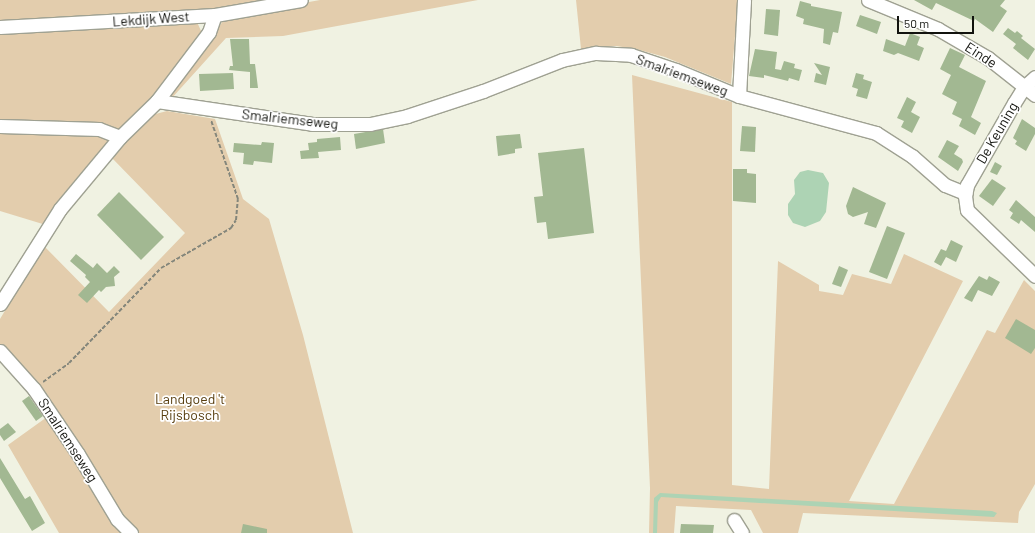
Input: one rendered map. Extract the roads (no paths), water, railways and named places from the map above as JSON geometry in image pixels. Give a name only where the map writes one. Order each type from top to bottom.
[{"type":"street","name":"Lekdijk West","points":[[0,27],[215,15],[301,0]]},
{"type":"street","points":[[739,96],[744,0]]},
{"type":"street","name":"Einde","points":[[868,0],[938,29],[988,58],[1035,95]]},
{"type":"street","points":[[0,304],[60,209],[120,137],[157,101],[209,32],[215,15]]},
{"type":"street","name":"Smalriemseweg","points":[[157,101],[312,124],[370,124],[407,116],[483,91],[562,60],[596,53],[631,56],[676,70],[739,96],[876,133],[912,156],[945,185],[965,192]]},
{"type":"street","name":"De Keuning","points":[[965,192],[1024,87],[1035,77]]},
{"type":"street","points":[[0,126],[99,129],[120,137]]},
{"type":"street","points":[[965,192],[967,210],[1035,276]]},
{"type":"street","name":"Smalriemseweg","points":[[0,351],[34,388],[78,454],[118,519],[131,533]]},
{"type":"street","points":[[734,520],[742,533]]},
{"type":"park label","name":"Landgoed 't Rijsbosch","points":[[190,408]]}]
